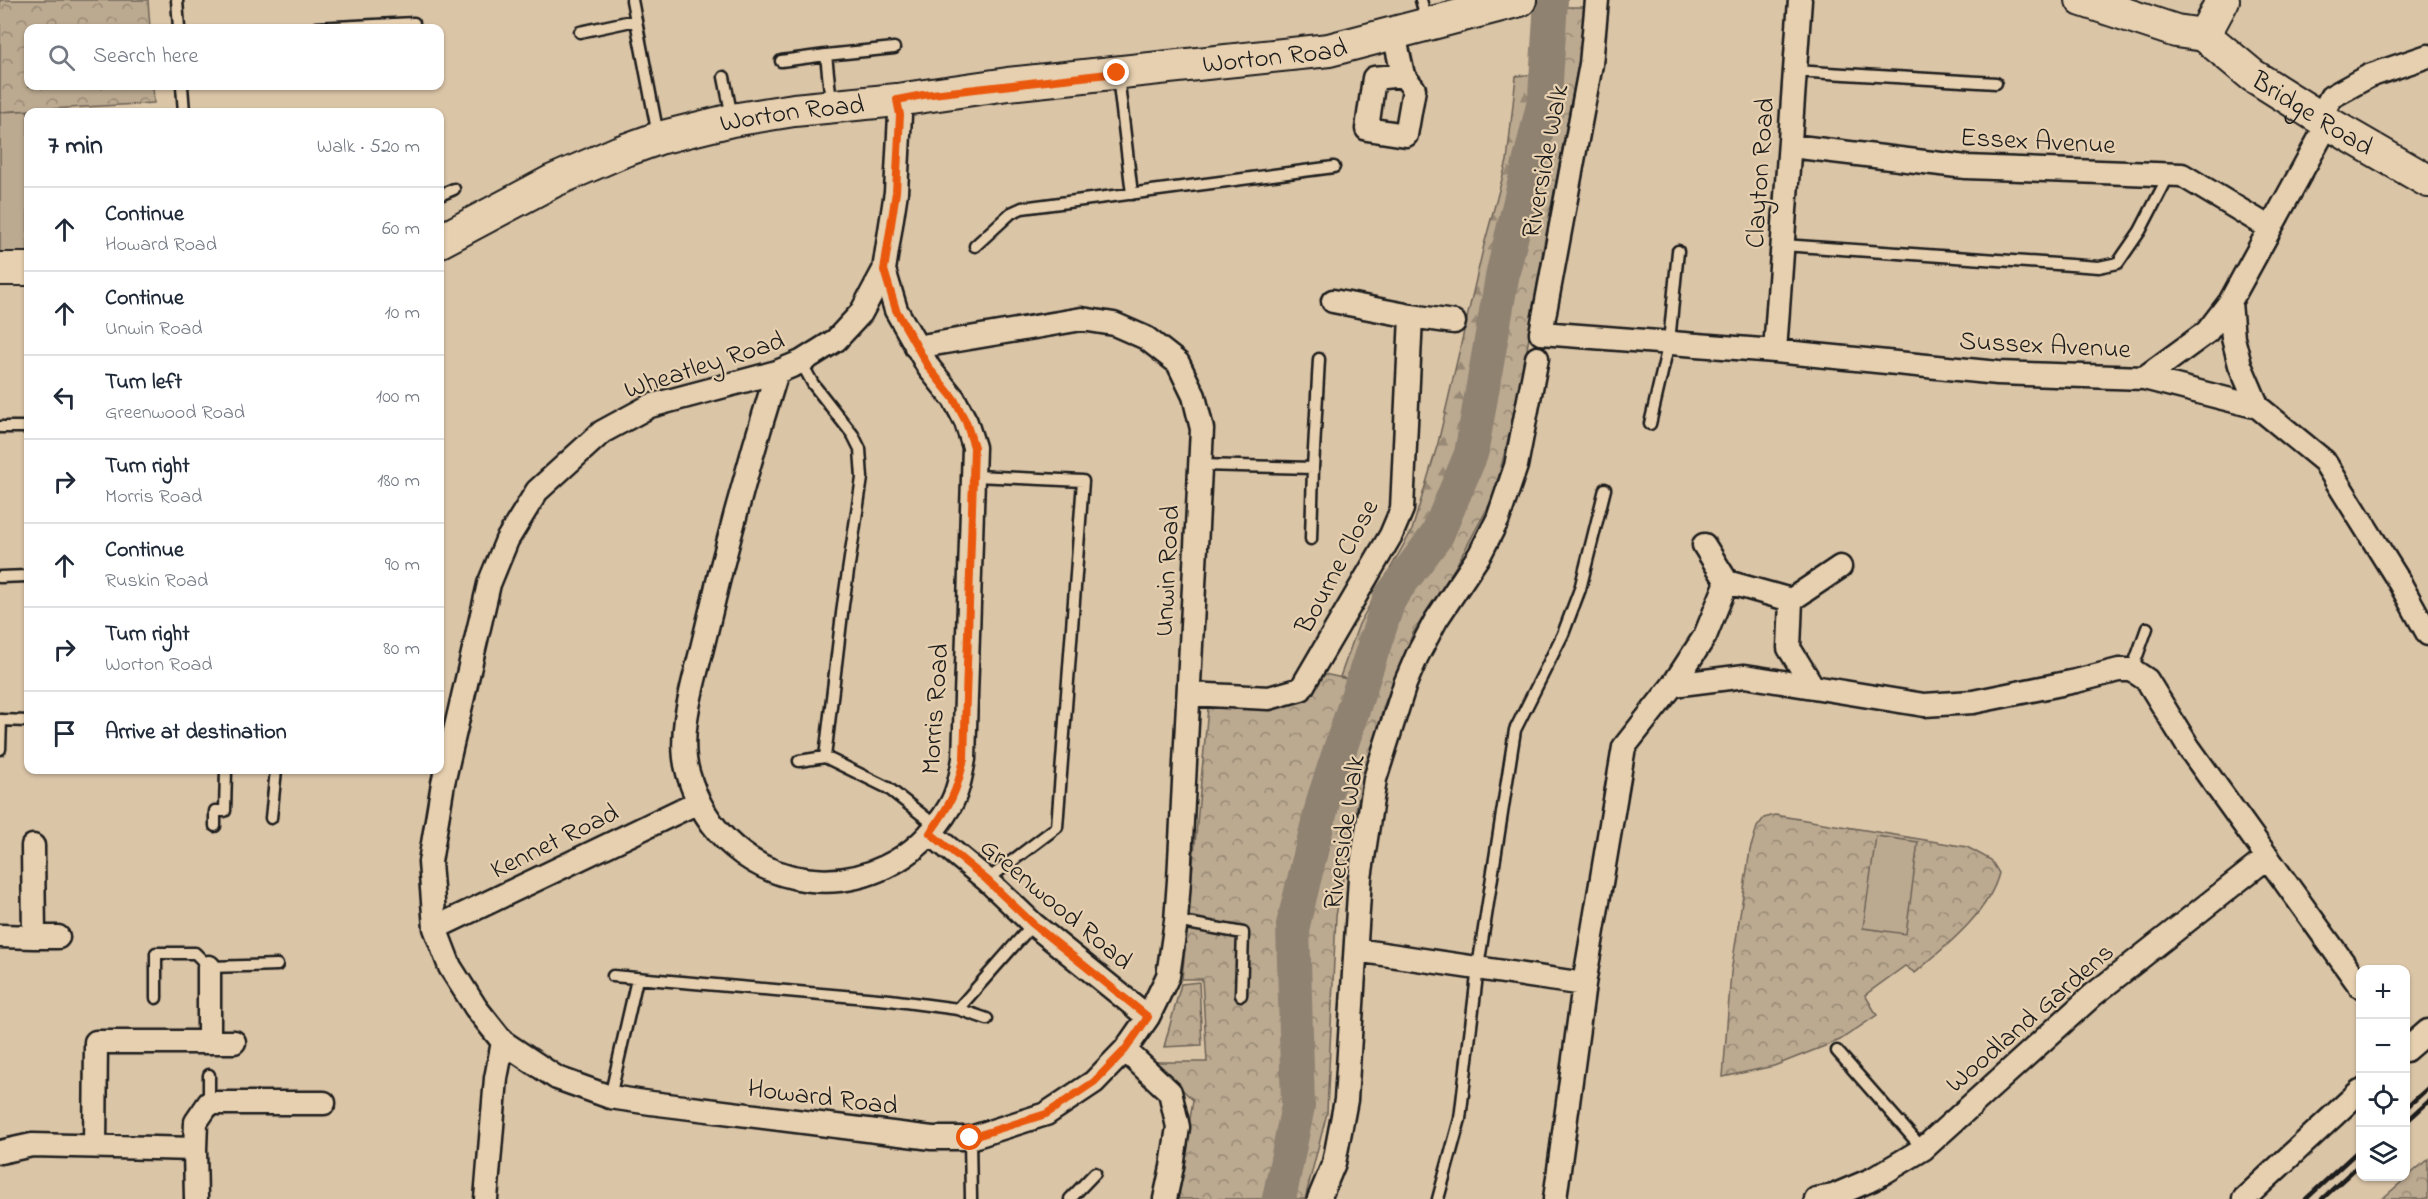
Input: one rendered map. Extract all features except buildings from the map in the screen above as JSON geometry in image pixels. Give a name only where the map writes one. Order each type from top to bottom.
[{"type":"street","name":"Worton Road","points":[[444,239],[554,181],[620,152],[659,138],[732,120],[944,92],[1329,50],[1394,34],[1425,13],[1520,0]]},
{"type":"street","name":"Riverside Walk","points":[[1541,333],[1591,64],[1597,0]]},
{"type":"street","name":"Clayton Road","points":[[1775,351],[1800,0]]},
{"type":"street","points":[[2082,0],[2176,31],[2204,35],[2223,0]]},
{"type":"street","points":[[1394,34],[1403,75]]},
{"type":"street","name":"Bridge Road","points":[[2204,35],[2252,75],[2428,181]]},
{"type":"street","points":[[2144,378],[2207,332],[2230,302],[2324,120],[2331,98],[2369,76],[2428,56]]},
{"type":"street","points":[[884,270],[896,192],[900,115],[897,100]]},
{"type":"street","name":"Essex Avenue","points":[[1791,146],[1966,167],[2182,175],[2270,228]]},
{"type":"street","points":[[0,268],[24,269]]},
{"type":"street","name":"Morris Road","points":[[777,372],[744,478],[692,694],[683,747],[687,773],[698,802],[713,825],[729,843],[761,866],[790,876],[824,882],[857,878],[887,867],[908,854],[933,829],[950,806],[958,786],[964,759],[975,476],[974,447],[966,422],[954,399],[929,368],[896,310],[884,270]]},
{"type":"street","name":"Wheatley Road","points":[[503,1042],[476,1008],[450,967],[435,928],[430,862],[442,783],[489,584],[507,540],[537,491],[602,432],[650,406],[777,372],[801,362],[836,340],[861,313],[884,270]]},
{"type":"street","points":[[1333,301],[1454,322]]},
{"type":"street","points":[[2230,302],[2240,365],[2258,407]]},
{"type":"street","name":"Bourne Close","points":[[1189,694],[1269,698],[1301,689],[1391,535],[1402,509],[1411,316]]},
{"type":"street","name":"Unwin Road","points":[[916,347],[1082,320],[1114,324],[1146,338],[1178,363],[1194,396],[1202,429],[1176,921],[1168,976],[1148,1017],[1125,1050]]},
{"type":"street","name":"Sussex Avenue","points":[[1541,333],[1775,351],[1998,373],[2144,378],[2258,407],[2324,462],[2397,578],[2428,634]]},
{"type":"street","name":"Riverside Walk","points":[[1319,1199],[1334,1163],[1346,1100],[1360,878],[1375,779],[1404,684],[1417,656],[1436,620],[1480,554],[1498,519],[1516,466],[1537,358]]},
{"type":"street","points":[[1704,545],[1727,582],[1791,600],[1840,567]]},
{"type":"street","points":[[1555,1199],[1584,984],[1624,747],[1673,685],[1705,636],[1727,582]]},
{"type":"street","points":[[1791,600],[1789,648],[1813,687]]},
{"type":"street","points":[[1673,685],[1744,676],[1924,705],[1973,702],[2119,670],[2132,670],[2147,680],[2189,748],[2356,979]]},
{"type":"street","name":"Kennet Road","points":[[435,928],[698,802]]},
{"type":"street","name":"Greenwood Road","points":[[933,829],[1033,924],[1148,1017]]},
{"type":"street","points":[[33,846],[34,937]]},
{"type":"street","name":"Woodland Gardens","points":[[1816,1199],[1833,1196],[1873,1179],[1923,1149],[2093,995],[2268,857]]},
{"type":"street","points":[[0,936],[58,937]]},
{"type":"street","points":[[1356,950],[1584,984]]},
{"type":"street","points":[[208,1042],[209,967]]},
{"type":"street","points":[[2410,1047],[2428,1031]]},
{"type":"street","points":[[95,1146],[96,1042],[234,1042]]},
{"type":"street","points":[[486,1199],[496,1078],[503,1042]]},
{"type":"street","name":"Howard Road","points":[[503,1042],[557,1078],[610,1097],[932,1138],[970,1138],[1046,1114],[1094,1082],[1125,1050]]},
{"type":"street","points":[[1125,1050],[1170,1092],[1178,1127],[1173,1167],[1165,1199]]},
{"type":"street","points":[[2244,1199],[2356,1096]]},
{"type":"street","points":[[196,1199],[196,1122],[209,1103],[324,1104]]},
{"type":"street","points":[[0,1152],[32,1146],[195,1149]]},
{"type":"lane","points":[[177,0],[179,24]]},
{"type":"lane","points":[[632,0],[659,138]]},
{"type":"lane","points":[[580,32],[636,20]]},
{"type":"lane","points":[[381,24],[414,22]]},
{"type":"lane","points":[[781,62],[894,48]]},
{"type":"lane","points":[[826,55],[832,106]]},
{"type":"lane","points":[[1794,71],[1996,83]]},
{"type":"lane","points":[[1117,73],[1132,194]]},
{"type":"lane","points":[[724,77],[732,120]]},
{"type":"lane","points":[[182,90],[184,108]]},
{"type":"lane","points":[[975,246],[1011,213],[1022,208],[1334,167]]},
{"type":"lane","points":[[1783,245],[2099,267],[2118,263],[2140,231],[2170,174]]},
{"type":"lane","points":[[444,193],[454,189]]},
{"type":"lane","points":[[1650,424],[1670,342],[1678,251]]},
{"type":"lane","points":[[1311,539],[1319,359]]},
{"type":"lane","points":[[801,362],[813,384],[853,435],[860,449],[862,478],[843,605],[825,757]]},
{"type":"lane","points":[[0,427],[24,427]]},
{"type":"lane","points":[[1200,465],[1313,468]]},
{"type":"lane","points":[[975,476],[1083,481],[1057,827],[987,880]]},
{"type":"lane","points":[[1438,1199],[1460,1119],[1478,967],[1515,730],[1563,634],[1580,590],[1605,489]]},
{"type":"lane","points":[[0,577],[24,576]]},
{"type":"lane","points":[[2132,670],[2146,628]]},
{"type":"lane","points":[[0,749],[0,720],[24,720]]},
{"type":"lane","points":[[799,761],[825,757],[888,788],[933,829]]},
{"type":"lane","points":[[215,826],[216,811],[225,811],[226,774]]},
{"type":"lane","points":[[271,818],[276,774]]},
{"type":"lane","points":[[1176,921],[1243,933],[1241,995]]},
{"type":"lane","points":[[958,1009],[1033,924]]},
{"type":"lane","points":[[156,998],[156,953],[195,953],[209,967],[277,965]]},
{"type":"lane","points":[[613,975],[637,979],[890,1000],[958,1009],[987,1019]]},
{"type":"lane","points":[[610,1097],[637,979]]},
{"type":"lane","points":[[1837,1051],[1923,1149]]},
{"type":"lane","points":[[209,1075],[209,1103]]},
{"type":"lane","points":[[970,1138],[971,1199]]},
{"type":"lane","points":[[1070,1199],[1095,1173]]},
{"type":"green space","points":[[0,0],[148,0],[150,24],[24,24],[24,90],[153,90],[154,103],[24,108],[24,111],[0,112]]},
{"type":"green space","points":[[1563,7],[1584,7],[1583,39],[1543,250],[1520,393],[1493,498],[1456,566],[1413,633],[1384,705],[1355,813],[1336,916],[1327,1113],[1305,1199],[1287,1199],[1307,1102],[1300,958],[1309,902],[1358,720],[1389,632],[1438,548],[1478,463],[1504,312],[1548,113]]},
{"type":"green space","points":[[1535,74],[1533,107],[1457,456],[1435,522],[1406,567],[1381,598],[1352,680],[1340,677],[1359,624],[1412,530],[1438,443],[1484,245],[1507,161],[1516,76]]},
{"type":"green space","points":[[24,111],[24,254],[0,254],[0,112]]},
{"type":"green space","points":[[1324,674],[1352,680],[1292,883],[1285,926],[1291,1096],[1271,1199],[1177,1199],[1193,1100],[1154,1062],[1207,1062],[1202,979],[1182,979],[1208,708],[1211,702],[1307,695]]},
{"type":"green space","points":[[1775,815],[1967,847],[1991,860],[1999,873],[1986,902],[1952,940],[1915,973],[1905,966],[1865,995],[1877,1015],[1840,1040],[1774,1066],[1723,1077],[1731,972],[1750,850],[1757,827],[1764,818]]},
{"type":"green space","points":[[1876,836],[1918,842],[1906,934],[1863,928]]},
{"type":"green space","points":[[1199,982],[1202,1045],[1164,1047],[1181,984]]},
{"type":"green space","points":[[2428,1159],[2428,1199],[2382,1199],[2403,1181],[2410,1181],[2410,1175]]},
{"type":"waterway","points":[[1279,1199],[1298,1106],[1293,925],[1324,798],[1390,597],[1437,535],[1471,454],[1503,272],[1545,97],[1551,0]]},
{"type":"railway","points":[[2410,1104],[2428,1088]]},
{"type":"railway","points":[[2410,1118],[2428,1102]]},
{"type":"railway","points":[[2306,1199],[2356,1153]]},
{"type":"railway","points":[[2322,1199],[2356,1168]]},
{"type":"route","points":[[970,1138],[1046,1114],[1094,1082],[1125,1050],[1148,1017],[1033,924],[987,880],[930,833],[950,806],[958,786],[964,759],[975,476],[974,447],[966,422],[954,399],[929,368],[896,310],[884,270],[896,192],[900,115],[897,100],[1008,84],[1117,73]]}]
